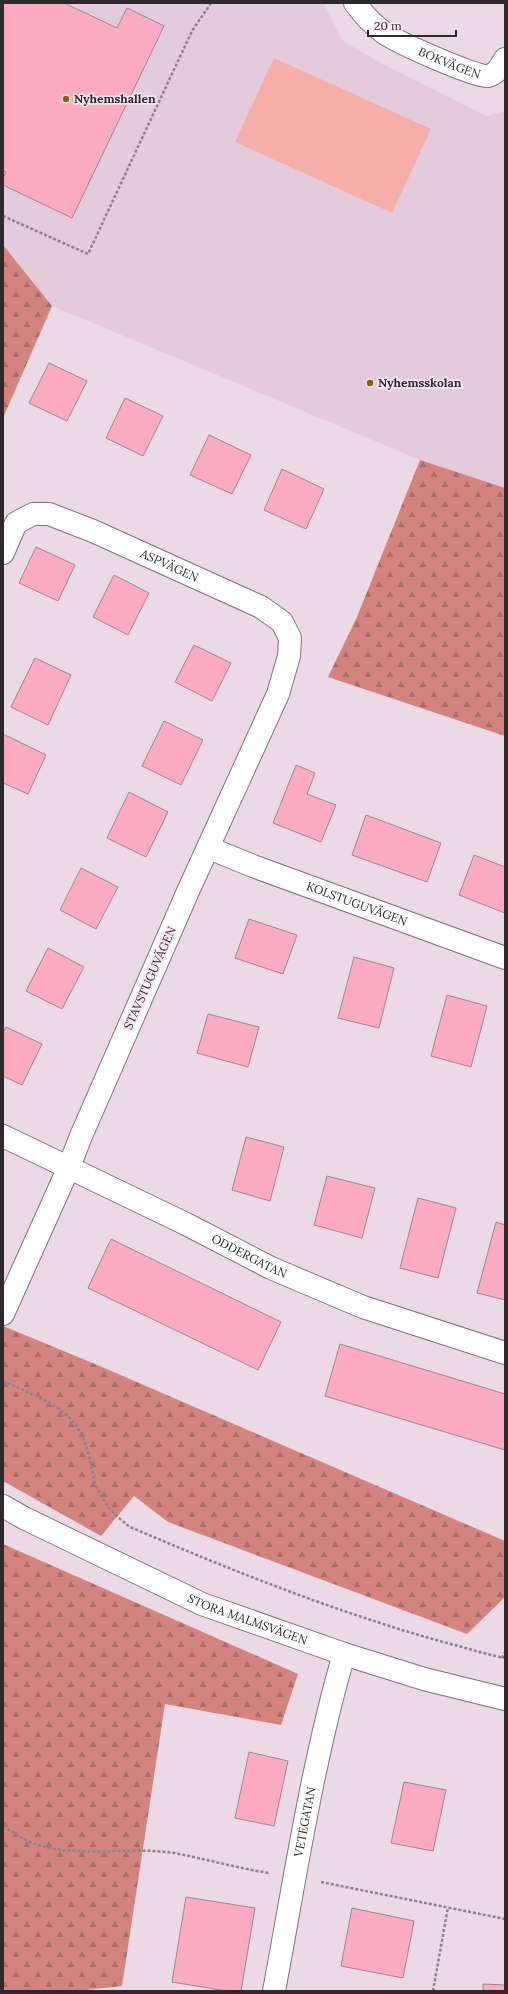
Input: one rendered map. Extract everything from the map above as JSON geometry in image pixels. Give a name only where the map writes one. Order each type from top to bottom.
[{"type":"street","name":"BOKVÄGEN","points":[[355,3],[367,18],[383,33],[456,66],[486,76],[498,72],[505,59]]},
{"type":"street","name":"ASPVÄGEN","points":[[3,553],[16,523],[33,514],[49,514],[93,531],[262,607],[282,622],[289,641]]},
{"type":"street","name":"STAVSTUGUVÄGEN","points":[[3,1314],[69,1167],[84,1128],[182,903],[209,848],[278,694],[288,656],[289,641]]},
{"type":"street","name":"KOLSTUGUVÄGEN","points":[[209,848],[253,866],[505,958]]},
{"type":"street","name":"ODDERGATAN","points":[[3,1136],[69,1167],[271,1268],[363,1308],[505,1353]]},
{"type":"street","name":"STORA MALMSVÄGEN","points":[[3,1506],[24,1518],[202,1604],[344,1654],[424,1679],[505,1699]]},
{"type":"street","name":"VETEGATAN","points":[[274,1991],[331,1699],[344,1654]]},
{"type":"path","points":[[3,216],[88,254],[192,31],[211,3]]},
{"type":"path","points":[[3,1381],[62,1410],[77,1426],[86,1444],[96,1484],[104,1501],[117,1517],[130,1527],[230,1570],[336,1609],[407,1632],[504,1658],[505,1652]]},
{"type":"path","points":[[3,1826],[24,1839],[54,1849],[94,1852],[133,1850],[173,1853],[238,1869],[354,1887],[505,1919]]},
{"type":"path","points":[[433,1991],[448,1907]]},
{"type":"shaded area","name":"Nyhemsskolan","points":[[3,3],[323,3],[343,41],[381,63],[486,116],[505,111],[505,736],[328,677],[357,617],[420,460],[52,306],[3,282]]},
{"type":"shaded area","points":[[274,58],[431,129],[392,213],[235,142]]},
{"type":"green space","points":[[3,245],[52,306],[3,418]]},
{"type":"green space","points":[[420,460],[505,488],[505,736],[328,677],[357,617]]},
{"type":"green space","points":[[3,1326],[95,1364],[505,1541],[505,1597],[467,1634],[168,1522],[134,1496],[101,1536],[3,1481]]},
{"type":"green space","points":[[3,1544],[298,1674],[281,1725],[165,1704],[122,1986],[77,1991],[3,1991]]},
{"type":"building","name":"Nyhemshallen","points":[[3,3],[64,3],[117,28],[127,8],[164,26],[72,218],[3,185],[3,178],[6,172],[3,171]]},
{"type":"building","points":[[49,363],[87,381],[67,421],[29,403]]},
{"type":"building","points":[[125,398],[163,416],[143,456],[106,438]]},
{"type":"building","points":[[209,435],[251,455],[232,494],[190,475]]},
{"type":"building","points":[[282,469],[324,489],[306,529],[264,510]]},
{"type":"building","points":[[36,547],[75,565],[58,601],[19,583]]},
{"type":"building","points":[[114,575],[149,593],[128,635],[93,617]]},
{"type":"building","points":[[194,645],[231,663],[212,701],[175,682]]},
{"type":"building","points":[[35,658],[71,675],[48,725],[11,707]]},
{"type":"building","points":[[164,721],[203,740],[181,785],[142,766]]},
{"type":"building","points":[[3,734],[46,755],[28,794],[3,783]]},
{"type":"building","points":[[296,765],[315,773],[307,794],[336,805],[321,842],[273,823]]},
{"type":"building","points":[[129,792],[168,812],[146,857],[107,838]]},
{"type":"building","points":[[366,815],[441,843],[427,882],[352,855]]},
{"type":"building","points":[[474,855],[505,867],[505,913],[459,895]]},
{"type":"building","points":[[81,868],[118,887],[96,929],[60,910]]},
{"type":"building","points":[[249,919],[297,935],[283,974],[235,958]]},
{"type":"building","points":[[48,948],[84,967],[62,1009],[26,991]]},
{"type":"building","points":[[354,957],[394,968],[379,1028],[338,1018]]},
{"type":"building","points":[[447,995],[487,1006],[471,1067],[431,1056]]},
{"type":"building","points":[[208,1014],[259,1027],[248,1067],[197,1053]]},
{"type":"building","points":[[6,1027],[42,1044],[22,1085],[3,1076],[3,1033]]},
{"type":"building","points":[[246,1137],[284,1147],[270,1201],[232,1190]]},
{"type":"building","points":[[327,1176],[375,1188],[362,1238],[314,1225]]},
{"type":"building","points":[[418,1198],[456,1208],[438,1278],[400,1268]]},
{"type":"building","points":[[496,1222],[505,1225],[505,1300],[477,1293]]},
{"type":"building","points":[[111,1239],[281,1322],[258,1370],[88,1288]]},
{"type":"building","points":[[340,1344],[505,1394],[505,1450],[325,1396]]},
{"type":"building","points":[[249,1752],[288,1761],[274,1826],[235,1818]]},
{"type":"building","points":[[404,1782],[446,1790],[433,1851],[391,1843]]},
{"type":"building","points":[[186,1897],[255,1908],[241,1991],[227,1991],[172,1982]]},
{"type":"building","points":[[352,1908],[414,1921],[403,1978],[341,1966]]},
{"type":"building","points":[[483,1984],[505,1985],[505,1991],[483,1991]]},
{"type":"place","name":"Nyhemshallen","points":[[66,99]]},
{"type":"place","name":"Nyhemsskolan","points":[[370,383]]}]
